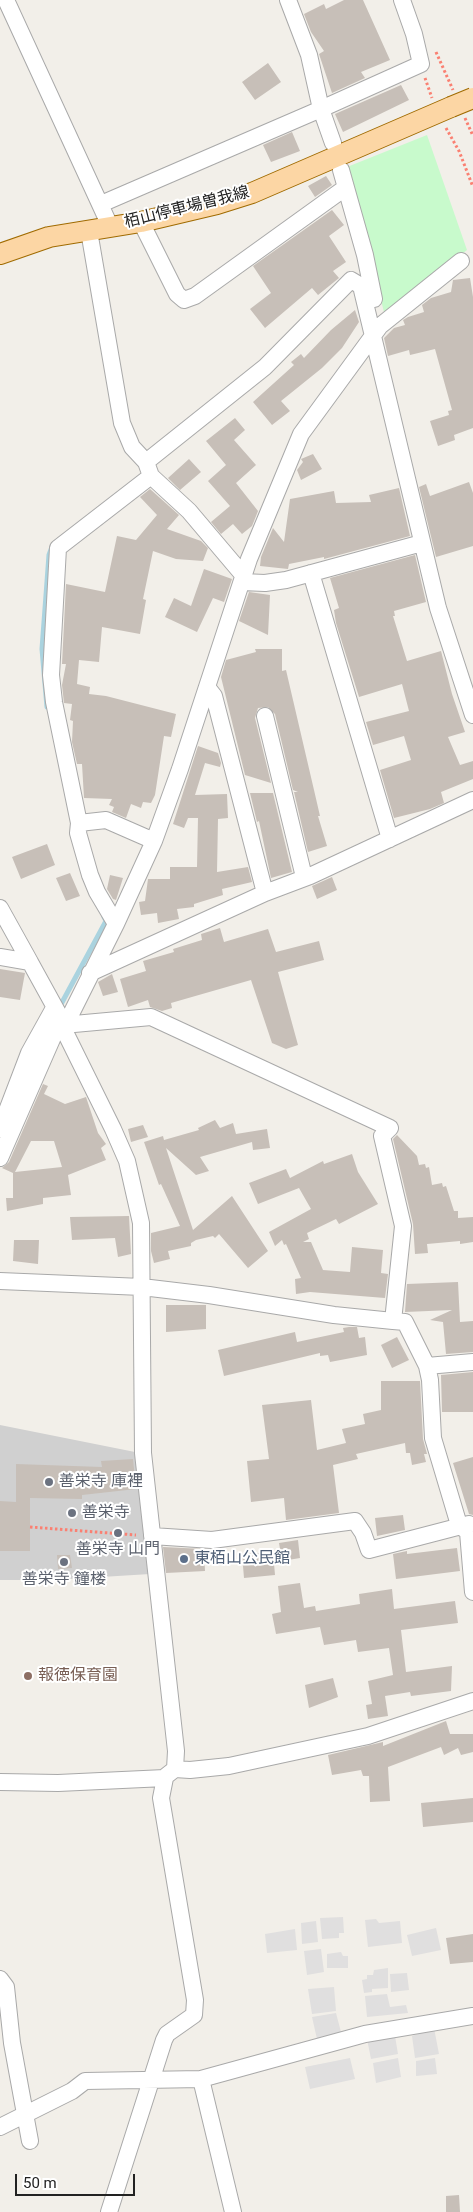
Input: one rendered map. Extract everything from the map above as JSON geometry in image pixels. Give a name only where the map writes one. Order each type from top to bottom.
[{"type":"main road","name":"栢山停車場曽我線","points":[[0,254],[49,237],[141,222],[217,204],[252,193],[455,104]]},
{"type":"street","points":[[6,0],[110,226]]},
{"type":"street","points":[[288,0],[309,55],[321,109],[333,143]]},
{"type":"street","points":[[101,204],[421,64],[414,34],[402,0]]},
{"type":"street","points":[[341,170],[365,255],[365,284],[422,543],[438,608],[473,715]]},
{"type":"street","points":[[141,222],[177,294],[184,300],[195,296],[345,188]]},
{"type":"street","points":[[89,231],[122,423],[132,447],[149,469],[189,511],[243,579],[265,583],[311,573],[422,543]]},
{"type":"street","points":[[59,1015],[69,1018],[116,924],[154,841],[243,579],[284,470],[301,434],[376,331],[461,261]]},
{"type":"street","points":[[116,924],[97,892],[78,833],[79,823],[54,702],[51,675],[58,548],[265,367],[351,280],[365,284]]},
{"type":"street","points":[[311,573],[390,839]]},
{"type":"street","points":[[207,687],[214,696],[265,893]]},
{"type":"street","points":[[265,716],[304,877]]},
{"type":"street","points":[[90,973],[473,800]]},
{"type":"street","points":[[79,823],[106,820],[154,841]]},
{"type":"street","points":[[0,908],[59,1015],[65,1032],[113,1129],[127,1161],[141,1223],[143,1453],[176,1751],[161,1798],[195,2000],[194,2015],[167,2034],[109,2212]]},
{"type":"street","points":[[0,957],[30,962]]},
{"type":"street","points":[[0,1130],[29,1053],[59,1015]]},
{"type":"street","points":[[0,1158],[56,1030],[59,1015]]},
{"type":"street","points":[[59,1015],[74,1024],[151,1017],[390,1128],[382,1136],[403,1226],[399,1322],[427,1366],[430,1380],[432,1438],[466,1524],[473,1592]]},
{"type":"street","points":[[0,1281],[142,1287],[209,1294],[334,1315],[399,1322]]},
{"type":"street","points":[[427,1366],[473,1362]]},
{"type":"street","points":[[152,1536],[212,1540],[355,1521],[363,1533],[369,1550],[466,1524]]},
{"type":"street","points":[[0,1782],[58,1783],[229,1766],[368,1736],[473,1701]]},
{"type":"street","points":[[0,1979],[6,1987],[12,2044],[30,2141]]},
{"type":"street","points":[[0,2127],[72,2091],[85,2081],[201,2079],[365,2034],[473,2016]]},
{"type":"street","points":[[201,2079],[233,2212]]},
{"type":"path","points":[[435,50],[455,104],[473,136]]},
{"type":"path","points":[[421,64],[455,104],[459,151],[473,187]]},
{"type":"path","points":[[30,1527],[152,1536]]},
{"type":"shaded area","name":"善栄寺","points":[[0,1425],[140,1453],[150,1574],[53,1580],[0,1580]]},
{"type":"shaded area","points":[[343,1917],[344,1933],[339,1933],[339,1938],[322,1939],[320,1918]]},
{"type":"shaded area","points":[[376,1919],[379,1923],[400,1921],[402,1943],[368,1947],[365,1920]]},
{"type":"shaded area","points":[[316,1921],[318,1942],[302,1944],[301,1923]]},
{"type":"shaded area","points":[[436,1928],[441,1950],[412,1956],[407,1935]]},
{"type":"shaded area","points":[[295,1929],[297,1950],[267,1953],[265,1934]]},
{"type":"shaded area","points":[[321,1949],[324,1972],[307,1975],[304,1951]]},
{"type":"shaded area","points":[[341,1952],[343,1956],[348,1956],[348,1968],[327,1968],[327,1954]]},
{"type":"shaded area","points":[[388,1968],[388,1988],[372,1989],[372,1992],[364,1993],[362,1980],[367,1979],[367,1975],[373,1975],[374,1970]]},
{"type":"shaded area","points":[[407,1973],[409,1990],[391,1992],[390,1974]]},
{"type":"shaded area","points":[[334,1987],[336,2011],[312,2014],[308,1989]]},
{"type":"shaded area","points":[[387,1994],[390,2007],[406,2005],[408,2013],[367,2017],[365,1996]]},
{"type":"shaded area","points":[[336,2013],[341,2032],[317,2039],[312,2017]]},
{"type":"shaded area","points":[[434,2028],[439,2054],[415,2058],[412,2036]]},
{"type":"shaded area","points":[[395,2036],[398,2054],[371,2059],[367,2039]]},
{"type":"shaded area","points":[[350,2058],[355,2079],[310,2089],[305,2067]]},
{"type":"shaded area","points":[[398,2058],[401,2077],[376,2083],[373,2063]]},
{"type":"shaded area","points":[[435,2058],[437,2074],[416,2076],[416,2061]]},
{"type":"green space","points":[[427,135],[467,250],[385,316],[347,167]]},
{"type":"building","points":[[344,0],[363,0],[390,60],[361,72],[365,78],[332,93],[319,54],[324,51],[311,32],[304,14],[324,4],[326,9]]},
{"type":"building","points":[[268,63],[281,82],[255,100],[242,82]]},
{"type":"building","points":[[401,85],[409,100],[343,132],[335,114]]},
{"type":"building","points":[[292,132],[300,151],[271,162],[263,145]]},
{"type":"building","points":[[326,176],[332,185],[315,197],[308,186]]},
{"type":"building","points":[[332,210],[344,225],[329,236],[346,262],[333,271],[339,278],[318,295],[312,288],[265,328],[250,309],[271,293],[253,266]]},
{"type":"building","points":[[470,278],[473,297],[473,428],[454,435],[455,440],[438,446],[430,421],[449,415],[448,411],[452,410],[435,349],[410,355],[409,350],[388,356],[384,338],[394,328],[405,325],[403,320],[424,312],[422,305],[431,298],[451,292],[453,280]]},
{"type":"building","points":[[355,310],[359,322],[342,348],[322,368],[281,401],[290,411],[272,425],[253,402],[294,365],[291,362],[301,354],[304,358],[331,330]]},
{"type":"building","points":[[235,418],[245,430],[234,440],[256,465],[236,483],[258,511],[252,526],[242,534],[233,524],[221,534],[211,522],[230,506],[208,481],[226,465],[206,441]]},
{"type":"building","points":[[313,454],[322,469],[301,480],[297,470],[303,462],[301,459]]},
{"type":"building","points":[[189,459],[201,472],[180,490],[168,478]]},
{"type":"building","points":[[469,482],[473,493],[473,546],[436,557],[419,487],[426,484],[430,496]]},
{"type":"building","points":[[399,488],[410,536],[324,559],[324,557],[289,564],[288,569],[260,566],[261,557],[273,528],[284,542],[290,499],[334,491],[336,503],[371,502],[369,495]]},
{"type":"building","points":[[150,489],[179,515],[167,529],[201,541],[208,548],[203,561],[176,559],[153,551],[143,599],[146,600],[140,634],[102,627],[99,662],[79,660],[77,684],[90,687],[89,694],[106,696],[176,714],[171,737],[164,736],[155,795],[151,803],[143,802],[141,808],[131,804],[126,818],[112,812],[114,807],[109,805],[112,799],[84,798],[82,764],[77,764],[72,742],[73,721],[70,720],[72,704],[64,703],[62,685],[66,664],[62,664],[66,584],[105,592],[117,536],[136,540],[157,515],[140,497]]},
{"type":"building","points":[[415,555],[426,602],[394,611],[395,616],[393,616],[407,661],[441,651],[452,694],[465,732],[448,737],[460,765],[473,761],[473,779],[441,792],[444,803],[430,809],[394,818],[380,770],[411,760],[404,736],[373,745],[366,722],[409,711],[402,684],[359,697],[336,623],[334,610],[339,608],[330,578]]},
{"type":"building","points":[[204,569],[232,579],[224,602],[213,598],[197,632],[165,617],[174,598],[191,606]]},
{"type":"building","points":[[249,592],[270,595],[268,635],[239,621]]},
{"type":"building","points":[[255,649],[282,649],[282,671],[286,670],[320,816],[318,816],[327,846],[308,852],[294,792],[298,792],[293,790],[275,714],[268,707],[258,708],[255,718],[271,783],[245,775],[221,677],[226,660],[256,652]]},
{"type":"building","points":[[198,746],[218,753],[221,763],[220,767],[205,763],[195,795],[227,794],[228,818],[218,819],[217,872],[248,867],[252,882],[222,889],[223,895],[194,904],[194,907],[177,909],[179,919],[158,923],[157,913],[141,915],[139,902],[145,901],[148,879],[170,879],[170,867],[197,867],[198,818],[188,818],[184,828],[173,824]]},
{"type":"building","points":[[250,793],[273,793],[292,872],[271,878],[259,821],[257,822]]},
{"type":"building","points":[[47,844],[55,865],[21,879],[12,857]]},
{"type":"building","points":[[70,873],[80,896],[66,901],[56,878]]},
{"type":"building","points":[[110,875],[123,878],[116,900],[113,899],[107,889]]},
{"type":"building","points":[[332,877],[337,890],[317,899],[312,886]]},
{"type":"building","points":[[220,928],[224,942],[268,929],[276,952],[319,941],[324,960],[278,972],[298,1045],[286,1049],[272,1043],[251,980],[171,1003],[172,1008],[162,1011],[150,1007],[148,1000],[128,1007],[120,979],[146,971],[143,961],[174,952],[173,949],[202,940],[201,934]]},
{"type":"building","points":[[0,969],[25,973],[20,1000],[0,997]]},
{"type":"building","points":[[112,974],[118,992],[103,996],[98,982]]},
{"type":"building","points":[[43,1084],[48,1086],[44,1094],[65,1104],[86,1097],[98,1133],[106,1144],[101,1148],[106,1160],[68,1175],[71,1195],[43,1198],[43,1204],[7,1211],[6,1198],[13,1198],[13,1173],[2,1168],[9,1162]],"holes":[[[31,1141],[54,1141],[62,1167],[15,1172]]]},
{"type":"building","points":[[215,1120],[220,1128],[233,1123],[236,1134],[267,1129],[270,1148],[253,1150],[252,1142],[200,1157],[209,1171],[196,1175],[166,1148],[193,1230],[232,1196],[268,1251],[248,1268],[219,1234],[215,1238],[213,1236],[196,1240],[191,1243],[191,1246],[168,1251],[170,1259],[154,1263],[151,1251],[151,1233],[180,1226],[161,1184],[159,1185],[144,1142],[163,1136],[164,1140],[199,1130],[198,1128]]},
{"type":"building","points":[[143,1125],[148,1137],[131,1142],[128,1129]]},
{"type":"building","points":[[397,1135],[417,1156],[419,1165],[425,1164],[426,1168],[429,1167],[432,1185],[442,1183],[443,1187],[446,1186],[454,1211],[458,1211],[458,1218],[473,1217],[473,1242],[460,1244],[460,1241],[427,1244],[428,1253],[415,1254],[413,1224],[393,1139]]},
{"type":"building","points":[[352,1154],[358,1172],[378,1204],[339,1224],[336,1219],[307,1233],[309,1239],[303,1242],[311,1242],[323,1270],[350,1272],[352,1247],[383,1250],[381,1273],[388,1274],[385,1298],[310,1292],[296,1294],[295,1279],[301,1278],[286,1244],[284,1245],[282,1240],[275,1246],[269,1232],[311,1209],[299,1188],[258,1204],[249,1183],[286,1169],[290,1178],[323,1161],[324,1164]]},
{"type":"building","points":[[129,1216],[131,1254],[118,1257],[115,1238],[72,1240],[70,1217]]},
{"type":"building","points":[[14,1240],[39,1240],[38,1264],[13,1261]]},
{"type":"building","points":[[458,1282],[460,1322],[473,1321],[473,1352],[446,1354],[443,1322],[430,1320],[452,1310],[405,1312],[407,1284]]},
{"type":"building","points":[[166,1305],[206,1305],[206,1329],[166,1332]]},
{"type":"building","points":[[357,1327],[359,1338],[365,1337],[367,1355],[330,1362],[328,1355],[320,1356],[320,1353],[224,1376],[218,1350],[295,1332],[297,1342],[344,1332],[343,1328]]},
{"type":"building","points":[[397,1337],[409,1360],[392,1368],[381,1345]]},
{"type":"building","points":[[473,1372],[473,1412],[442,1412],[441,1375]]},
{"type":"building","points":[[381,1381],[420,1381],[423,1439],[427,1454],[424,1454],[426,1462],[412,1465],[410,1453],[406,1453],[405,1443],[356,1454],[358,1459],[333,1465],[339,1513],[286,1520],[284,1498],[251,1502],[247,1461],[269,1459],[262,1405],[311,1400],[317,1450],[346,1443],[342,1429],[365,1424],[363,1414],[381,1410]]},
{"type":"building","points":[[473,1457],[473,1515],[469,1514],[453,1463]]},
{"type":"building","points":[[133,1459],[136,1489],[82,1495],[82,1499],[30,1498],[30,1551],[0,1551],[0,1501],[16,1502],[16,1464],[102,1467],[101,1461]]},
{"type":"building","points":[[403,1515],[405,1530],[377,1536],[375,1518]]},
{"type":"building","points":[[298,1540],[300,1558],[282,1561],[279,1543]]},
{"type":"building","name":"東栢山公民館","points":[[163,1547],[204,1549],[205,1571],[166,1573]]},
{"type":"building","points":[[457,1548],[460,1571],[396,1579],[393,1554],[407,1551],[407,1554]]},
{"type":"building","points":[[273,1552],[275,1575],[244,1578],[242,1554]]},
{"type":"building","name":"善栄寺 鐘楼","points":[[57,1555],[70,1555],[72,1568],[58,1569]]},
{"type":"building","points":[[300,1583],[304,1608],[315,1606],[316,1611],[360,1604],[359,1594],[392,1589],[394,1609],[455,1601],[458,1623],[401,1630],[406,1672],[452,1666],[451,1691],[411,1696],[410,1692],[385,1696],[388,1716],[368,1719],[366,1705],[372,1704],[368,1681],[393,1675],[389,1648],[358,1652],[356,1640],[324,1645],[320,1627],[276,1634],[272,1614],[281,1612],[278,1586]]},
{"type":"building","points":[[333,1678],[338,1697],[309,1708],[305,1685]]},
{"type":"building","points":[[446,1721],[450,1734],[473,1734],[473,1752],[461,1755],[458,1748],[444,1755],[441,1747],[388,1767],[390,1801],[370,1802],[369,1776],[363,1776],[361,1770],[332,1775],[328,1755],[383,1742],[383,1746]]},
{"type":"building","points":[[473,1798],[473,1822],[423,1827],[421,1803]]},
{"type":"building","points":[[473,1934],[473,1962],[450,1964],[446,1938]]},
{"type":"building","points":[[459,2195],[460,2212],[446,2212],[446,2196]]},
{"type":"waterway","points":[[47,707],[42,649],[49,555],[52,547]]},
{"type":"waterway","points":[[59,1008],[106,921],[104,917]]},
{"type":"place","name":"善栄寺 庫裡","points":[[49,1482]]},
{"type":"place","name":"善栄寺","points":[[72,1513]]},
{"type":"place","name":"善栄寺 山門","points":[[118,1533]]},
{"type":"place","name":"東栢山公民館","points":[[184,1559]]},
{"type":"place","name":"善栄寺 鐘楼","points":[[64,1562]]},
{"type":"place","name":"報徳保育園","points":[[28,1676]]}]
